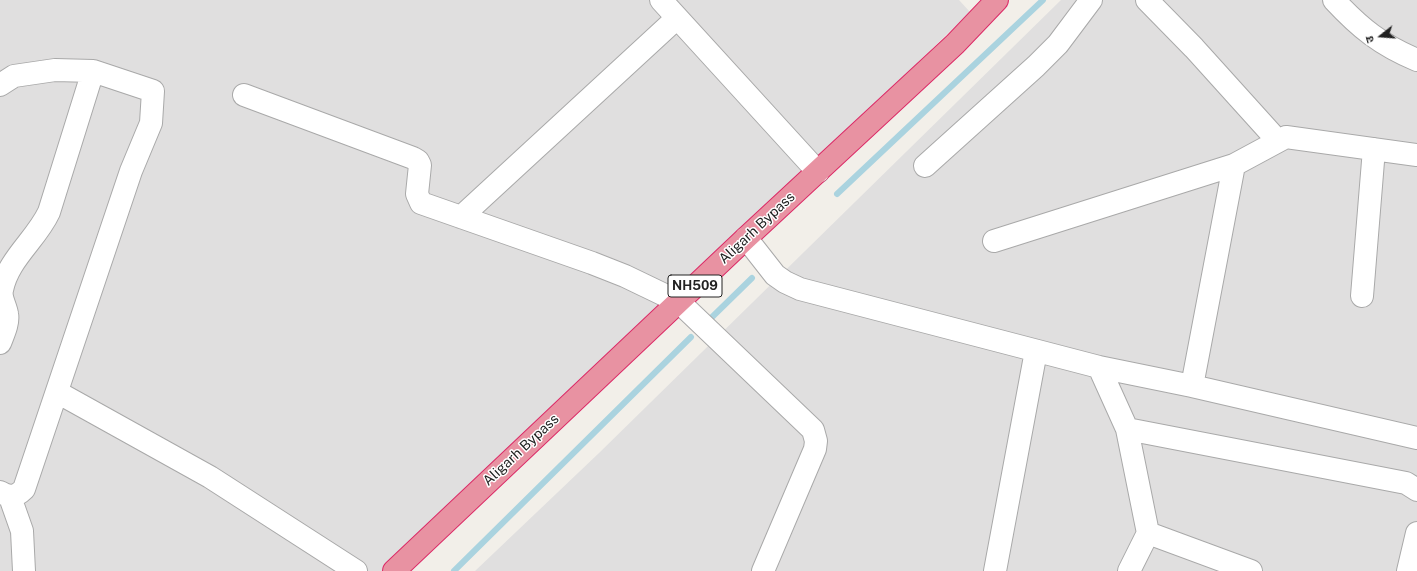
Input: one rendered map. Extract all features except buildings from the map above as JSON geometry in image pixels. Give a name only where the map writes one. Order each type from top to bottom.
[{"type":"highway","name":"Aligarh Bypass","points":[[394,571],[746,238],[955,44],[997,0]]},
{"type":"street","points":[[661,0],[818,172]]},
{"type":"street","points":[[925,166],[1036,66],[1058,44],[1091,0]]},
{"type":"street","points":[[1147,0],[1194,48],[1278,141]]},
{"type":"street","points":[[1334,0],[1350,18],[1376,39],[1398,52],[1417,60]]},
{"type":"street","points":[[461,217],[677,18]]},
{"type":"street","points":[[0,85],[14,76],[54,70],[93,71],[153,91],[151,122],[131,171],[24,490],[18,495],[5,494],[22,531],[24,571]]},
{"type":"street","points":[[0,343],[8,313],[1,295],[2,290],[12,263],[42,226],[48,212],[93,71]]},
{"type":"street","points":[[244,95],[413,158],[420,165],[418,194],[421,203],[625,276],[678,302],[813,430],[816,441],[815,449],[763,571]]},
{"type":"street","points":[[994,241],[1234,165],[1286,137],[1417,155]]},
{"type":"street","points":[[1362,296],[1374,149]]},
{"type":"street","points":[[1192,386],[1234,165]]},
{"type":"street","points":[[746,238],[775,274],[785,282],[800,289],[1099,368],[1192,386],[1417,438]]},
{"type":"street","points":[[995,571],[1036,351]]},
{"type":"street","points":[[1099,368],[1127,429],[1148,533],[1128,571]]},
{"type":"street","points":[[57,392],[210,476],[356,571]]},
{"type":"street","points":[[1127,429],[1406,482],[1417,490]]},
{"type":"street","points":[[1148,533],[1251,571]]},
{"type":"street","points":[[1408,571],[1417,533]]},
{"type":"shaded area","points":[[0,0],[959,0],[970,12],[391,571],[0,571]]},
{"type":"shaded area","points":[[1061,0],[1417,0],[1417,571],[475,571],[599,453]]},
{"type":"waterway","points":[[837,194],[1043,0]]},
{"type":"waterway","points":[[706,323],[752,278]]},
{"type":"waterway","points":[[454,571],[691,337]]}]
